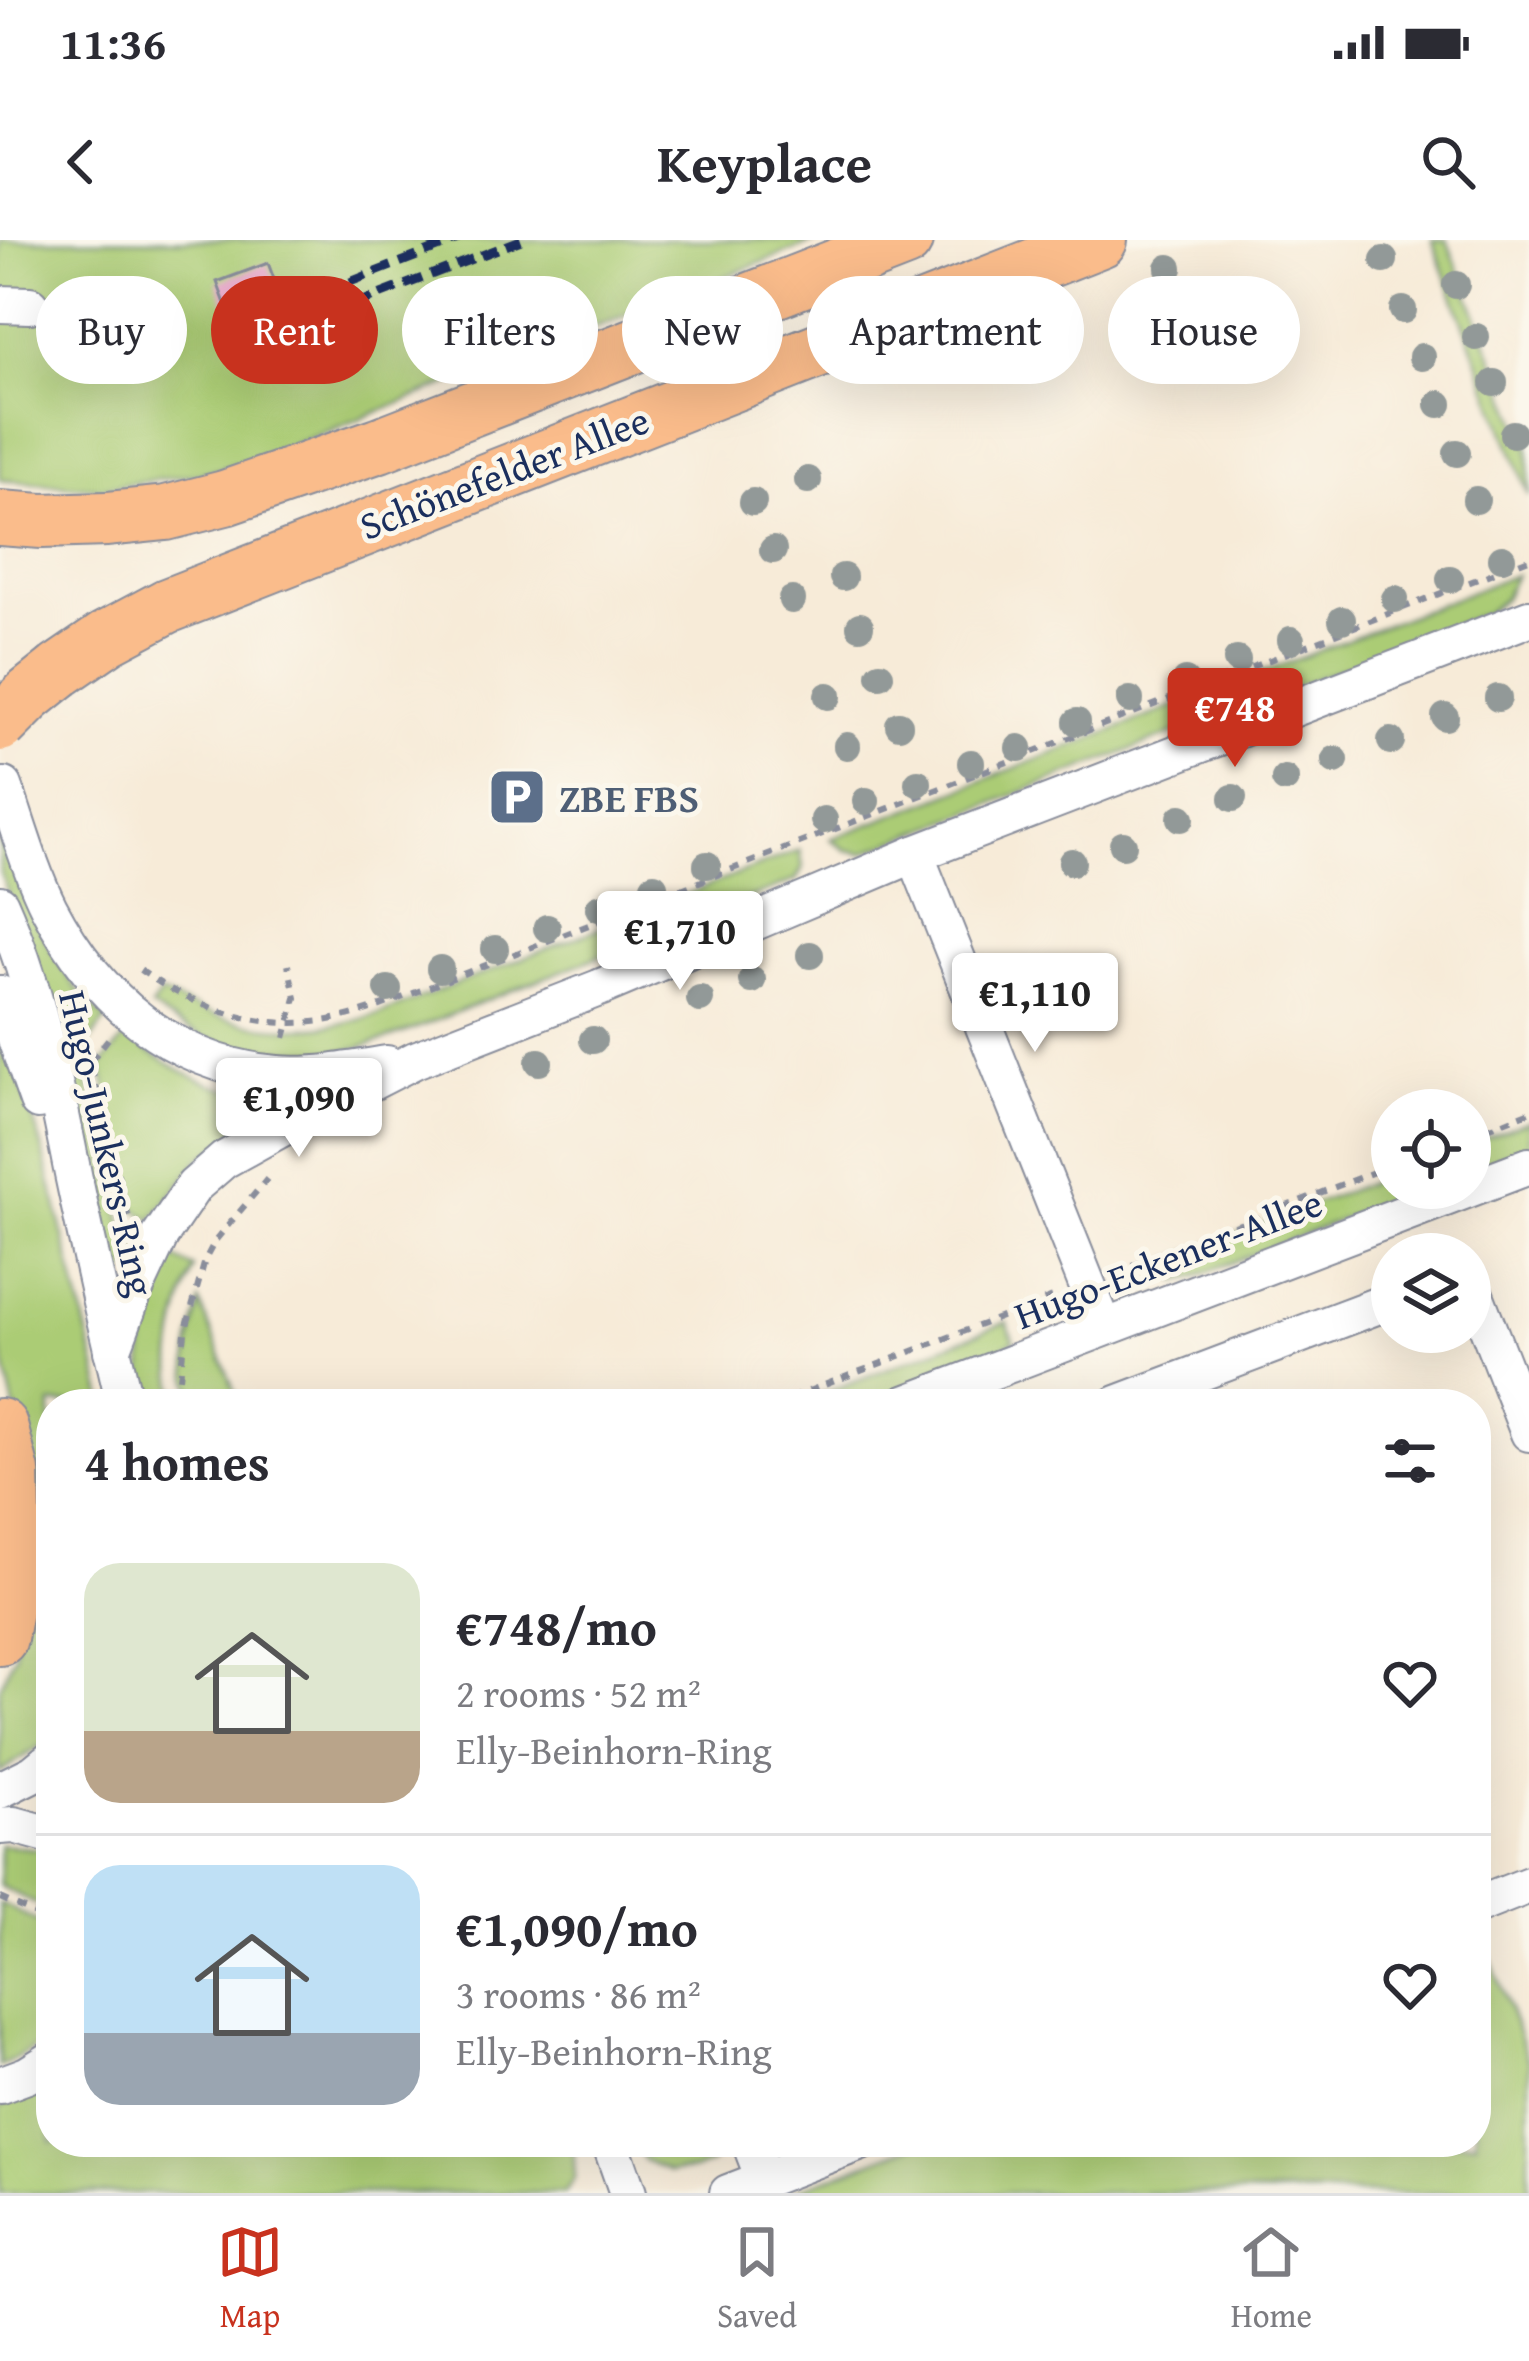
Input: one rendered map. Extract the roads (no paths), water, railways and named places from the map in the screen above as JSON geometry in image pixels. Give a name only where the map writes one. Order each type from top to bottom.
[{"type":"highway","name":"Schönefelder Allee","points":[[21,519],[166,513],[284,480],[905,240]]},
{"type":"highway","name":"Schönefelder Allee","points":[[0,724],[28,694],[59,671],[167,606],[1100,240]]},
{"type":"highway","points":[[0,1426],[12,1472],[14,1559],[0,1638]]},
{"type":"street","points":[[112,1351],[160,1236],[194,1186],[224,1160],[415,1060],[916,854],[1529,618]]},
{"type":"street","points":[[4,786],[47,904],[78,959],[102,988],[150,1029],[188,1051],[235,1069],[281,1075],[415,1060]]},
{"type":"street","points":[[916,854],[1104,1327]]},
{"type":"street","name":"Hugo-Junkers-Ring","points":[[0,904],[19,947],[48,1047],[121,1389]]},
{"type":"street","points":[[0,994],[27,1064],[95,1282]]},
{"type":"street","name":"Hugo-Eckener-Allee","points":[[944,1389],[1529,1166]]},
{"type":"street","points":[[1157,1389],[1371,1308]]},
{"type":"street","points":[[1491,1336],[1529,1433]]},
{"type":"street","points":[[0,1790],[36,1771]]},
{"type":"street","points":[[0,1826],[36,1831]]},
{"type":"street","points":[[1491,1900],[1529,1885]]},
{"type":"street","points":[[0,2086],[36,2069]]},
{"type":"street","points":[[615,2157],[628,2193]]},
{"type":"street","points":[[756,2157],[764,2179]]},
{"type":"street","points":[[728,2193],[822,2157]]},
{"type":"railway","points":[[365,276],[458,240]]},
{"type":"railway","points":[[378,295],[521,240]]},
{"type":"place","name":"ZBE FBS","points":[[517,797]]}]
